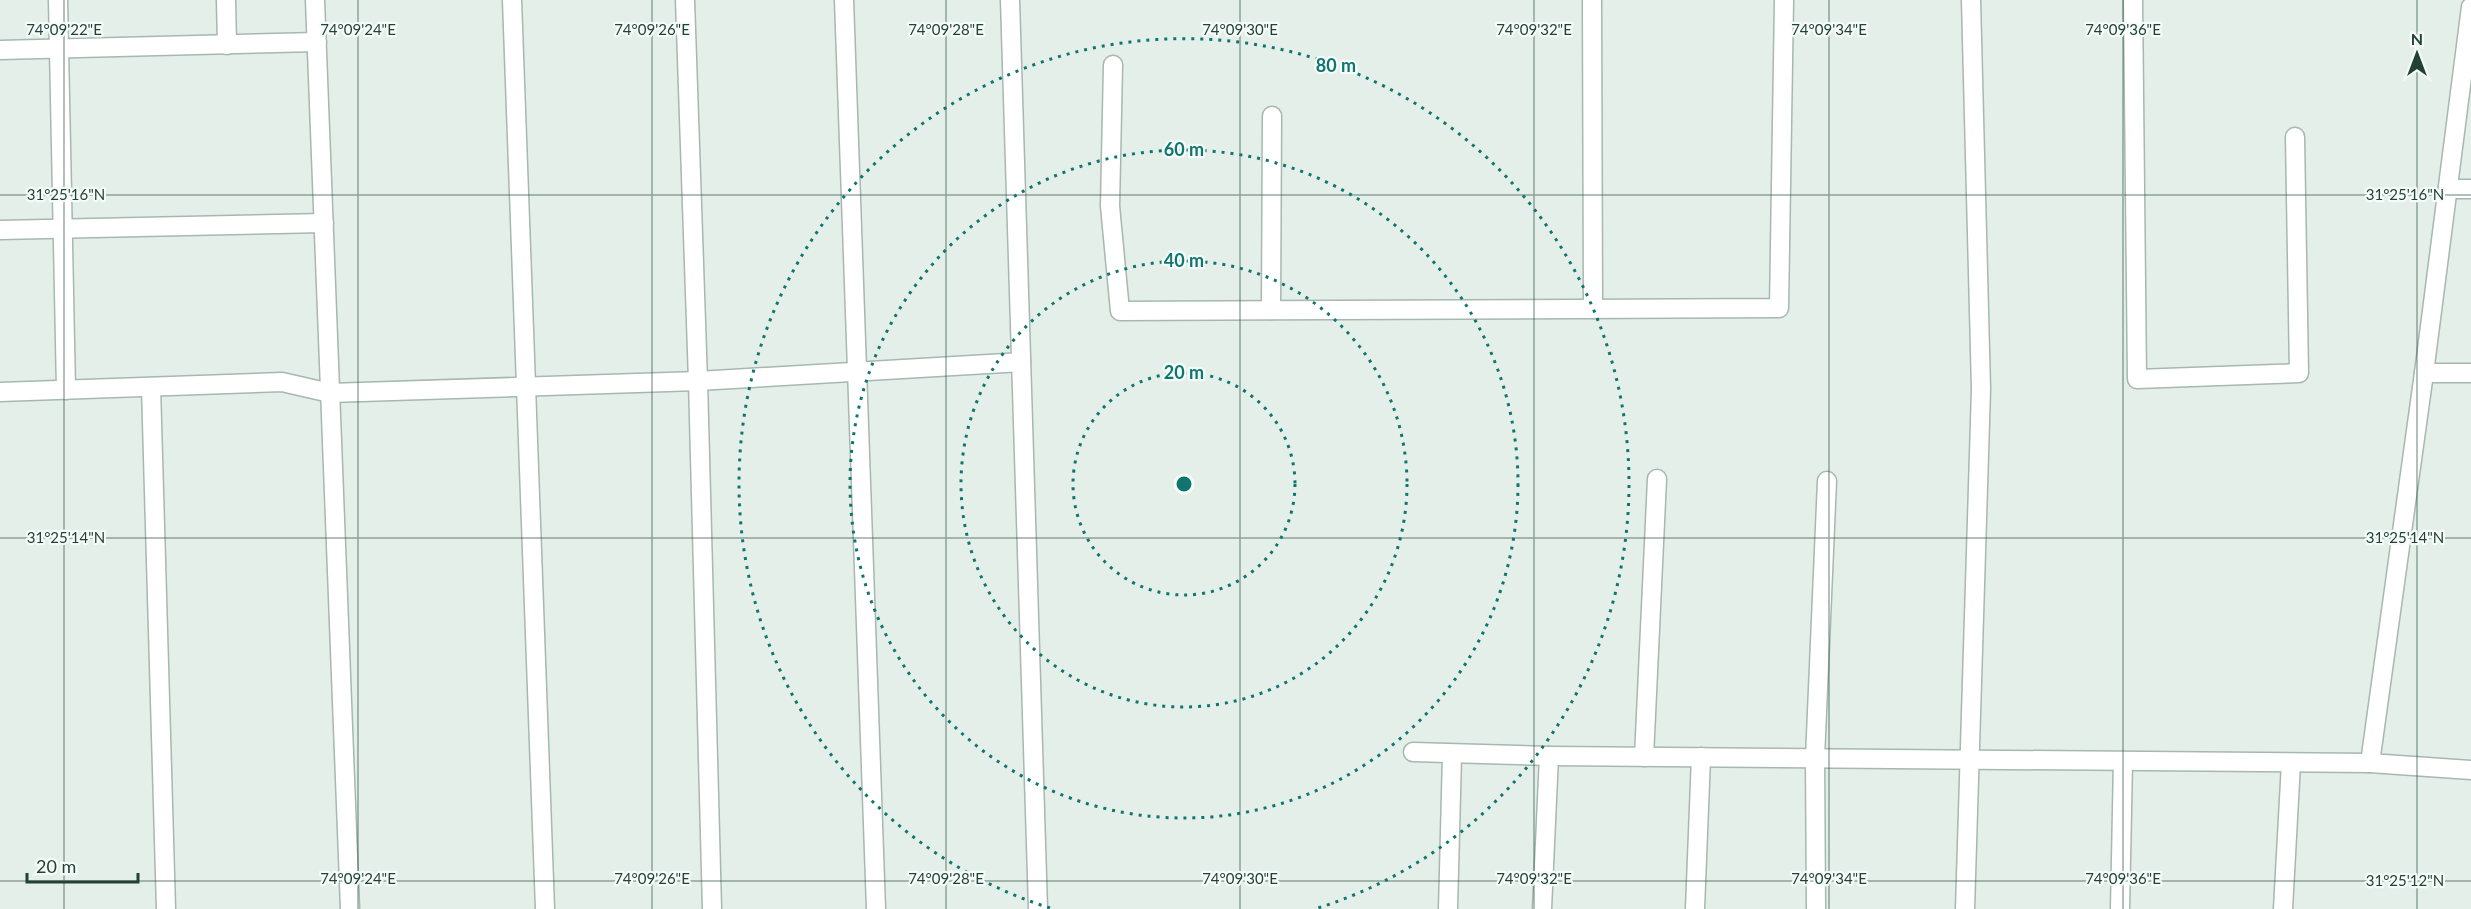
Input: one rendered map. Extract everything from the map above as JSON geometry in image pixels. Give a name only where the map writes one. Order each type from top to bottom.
[{"type":"street","points":[[58,0],[66,390]]},
{"type":"street","points":[[226,0],[227,45]]},
{"type":"street","points":[[315,0],[350,909]]},
{"type":"street","points":[[512,0],[528,386],[545,909]]},
{"type":"street","points":[[685,0],[712,909]]},
{"type":"street","points":[[844,0],[876,909]]},
{"type":"street","points":[[1010,0],[1038,909]]},
{"type":"street","points":[[1592,0],[1593,309]]},
{"type":"street","points":[[1113,65],[1110,207],[1120,311],[1779,308],[1784,0]]},
{"type":"street","points":[[1965,909],[1981,389],[1971,0]]},
{"type":"street","points":[[2133,0],[2137,379],[2299,373],[2295,137]]},
{"type":"street","points":[[2370,763],[2467,64],[2471,7]]},
{"type":"street","points":[[0,50],[317,42]]},
{"type":"street","points":[[1271,310],[1272,116]]},
{"type":"street","points":[[2448,189],[2471,189]]},
{"type":"street","points":[[0,230],[324,223]]},
{"type":"street","points":[[0,392],[282,382],[330,393],[698,381],[1021,362]]},
{"type":"street","points":[[2424,373],[2471,373]]},
{"type":"street","points":[[151,387],[166,909]]},
{"type":"street","points":[[1644,757],[1657,479]]},
{"type":"street","points":[[1816,909],[1815,759],[1827,481]]},
{"type":"street","points":[[1413,752],[1452,755],[2370,763],[2471,770]]},
{"type":"street","points":[[1448,909],[1452,755]]},
{"type":"street","points":[[1542,909],[1549,756]]},
{"type":"street","points":[[1695,909],[1701,757]]},
{"type":"street","points":[[2120,909],[2123,761]]},
{"type":"street","points":[[2283,909],[2290,763]]}]
